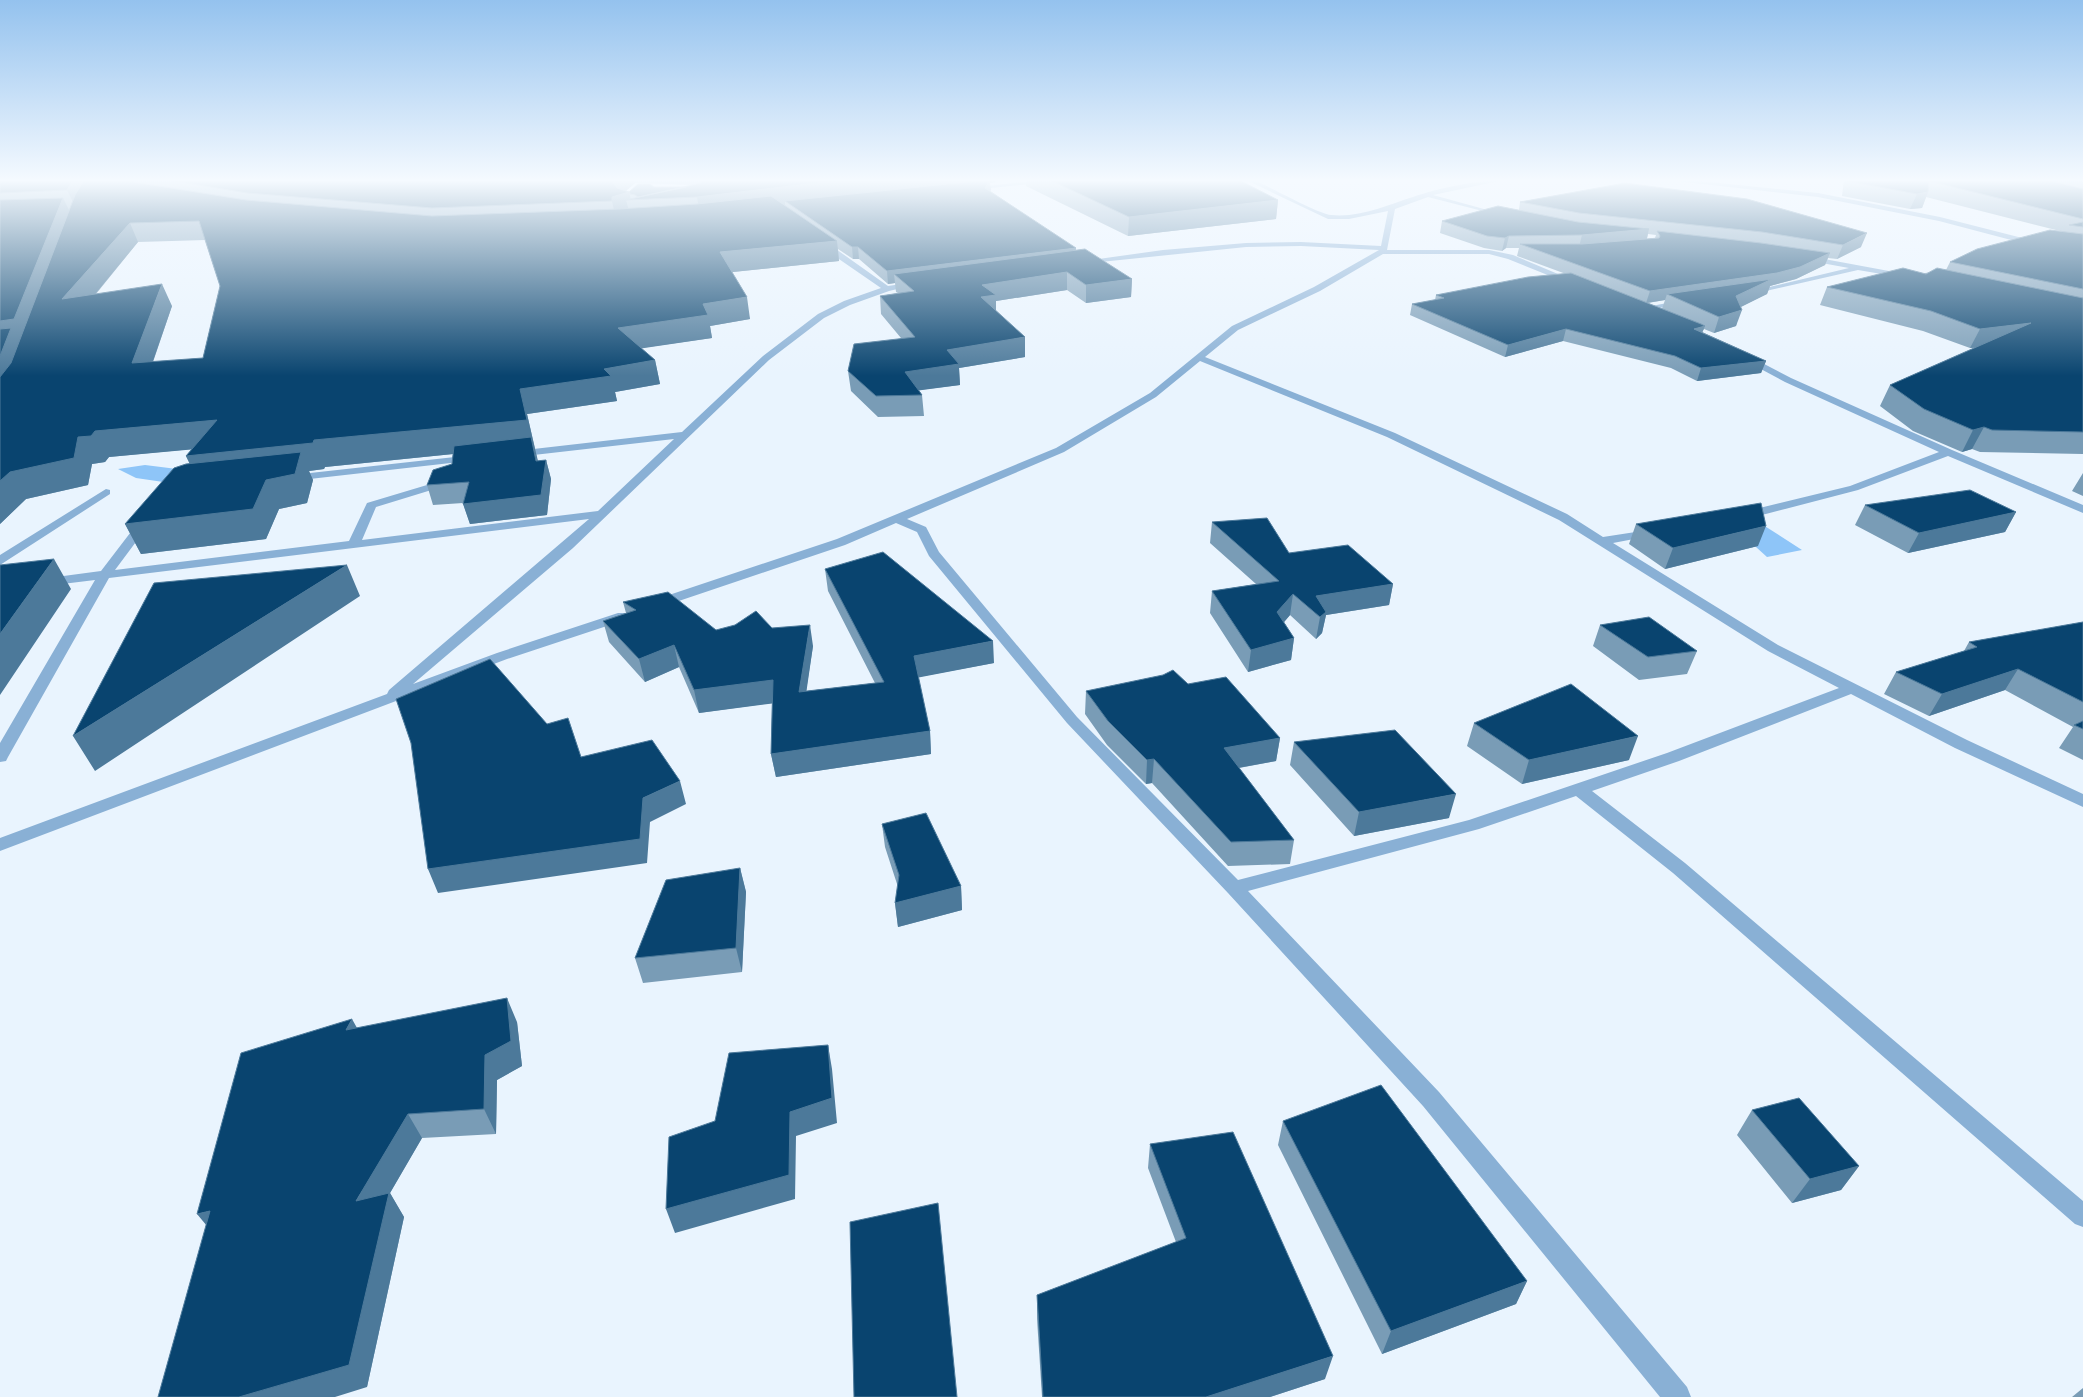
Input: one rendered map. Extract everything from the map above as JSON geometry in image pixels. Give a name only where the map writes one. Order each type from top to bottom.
[{"type":"street","points":[[825,245],[887,289]]},
{"type":"street","points":[[1072,264],[1148,254],[1275,245]]},
{"type":"street","points":[[1317,245],[1383,250],[1525,252]]},
{"type":"street","points":[[0,844],[502,656],[841,542],[1060,450],[1154,395],[1235,328],[1317,290],[1383,250],[1386,245]]},
{"type":"street","points":[[1489,252],[1510,257],[1584,286]]},
{"type":"street","points":[[1796,256],[1911,277]]},
{"type":"street","points":[[1734,295],[1773,289],[1863,267]]},
{"type":"street","points":[[385,700],[569,545],[766,358],[821,316],[848,303],[887,289],[923,283]]},
{"type":"street","points":[[1661,315],[1641,307],[1694,301]]},
{"type":"street","points":[[1738,352],[1788,380],[1948,452],[2083,509]]},
{"type":"street","points":[[1200,358],[1391,435],[1563,517],[1773,648],[1961,744],[2083,802]]},
{"type":"street","points":[[507,455],[683,435]]},
{"type":"street","points":[[1733,518],[1854,488],[1948,452]]},
{"type":"street","points":[[284,479],[489,457]]},
{"type":"street","points":[[353,545],[371,505],[452,480],[452,461]]},
{"type":"street","points":[[0,561],[106,492]]},
{"type":"street","points":[[28,583],[104,576],[602,514]]},
{"type":"street","points":[[0,757],[104,576],[149,516]]},
{"type":"street","points":[[896,520],[923,529],[929,538],[933,553],[1072,720],[1234,888],[1430,1099],[1677,1397]]},
{"type":"street","points":[[1601,541],[1667,529]]},
{"type":"street","points":[[1234,888],[1473,826],[1674,757],[1852,688]]},
{"type":"street","points":[[1580,790],[1679,868],[2083,1216]]},
{"type":"shaded area","points":[[145,465],[177,469],[177,484],[136,478],[118,469]]},
{"type":"shaded area","points":[[1760,523],[1802,550],[1767,557],[1735,528]]},
{"type":"building","points":[[0,245],[44,245],[14,319],[0,321]]},
{"type":"building","points":[[56,245],[110,245],[62,299],[162,284],[132,363],[203,358],[220,286],[207,245],[792,245],[720,252],[747,297],[703,304],[708,315],[618,328],[655,360],[604,369],[611,376],[520,389],[527,420],[314,440],[313,443],[186,456],[217,420],[95,431],[91,436],[78,437],[74,458],[10,472],[0,481],[0,377],[11,363]]},
{"type":"building","points":[[849,245],[1072,245],[1076,248],[887,271],[858,247]]},
{"type":"building","points":[[1523,245],[1776,245],[1830,253],[1800,267],[1777,273],[1650,291]]},
{"type":"building","points":[[1992,245],[2083,245],[2083,289],[1950,262],[1977,249]]},
{"type":"building","points":[[1085,249],[1132,279],[1086,285],[1067,272],[982,285],[996,295],[981,297],[1025,337],[947,350],[959,364],[905,372],[922,395],[876,396],[848,371],[854,344],[915,337],[880,296],[914,291],[894,274]]},
{"type":"building","points":[[1903,268],[1926,274],[1937,268],[2083,298],[2083,432],[1992,430],[1984,427],[1973,430],[1924,409],[1890,385],[2031,323],[1980,329],[1931,311],[1827,287]]},
{"type":"building","points":[[1571,273],[1701,324],[1705,326],[1694,329],[1766,361],[1701,368],[1675,356],[1566,329],[1508,345],[1412,304],[1444,298],[1436,295],[1528,277]]},
{"type":"building","points":[[1772,279],[1736,296],[1742,310],[1719,317],[1667,294]]},
{"type":"building","points":[[11,328],[0,356],[0,329]]},
{"type":"building","points":[[531,437],[536,461],[546,460],[541,495],[463,504],[469,482],[427,485],[433,470],[452,464],[454,446]]},
{"type":"building","points":[[301,452],[295,474],[266,480],[253,509],[125,524],[174,468],[186,464]]},
{"type":"building","points":[[1970,490],[2016,512],[1919,533],[1865,505]]},
{"type":"building","points":[[1761,503],[1766,526],[1673,548],[1636,524]]},
{"type":"building","points":[[1267,518],[1289,553],[1348,545],[1393,584],[1316,596],[1326,612],[1320,617],[1293,594],[1277,612],[1294,638],[1251,650],[1212,591],[1279,581],[1212,522]]},
{"type":"building","points":[[883,552],[993,641],[914,656],[930,731],[771,754],[773,680],[694,690],[674,645],[639,659],[603,621],[636,610],[623,602],[668,592],[716,630],[735,625],[756,611],[772,628],[810,625],[799,692],[884,682],[825,569]]},
{"type":"building","points":[[54,559],[0,634],[0,565]]},
{"type":"building","points":[[347,565],[73,736],[154,583]]},
{"type":"building","points":[[1649,617],[1697,651],[1648,657],[1600,625]]},
{"type":"building","points":[[2083,622],[2083,702],[2018,669],[1942,694],[1896,672],[1977,647],[1969,642]]},
{"type":"building","points":[[490,659],[547,724],[568,718],[581,757],[652,740],[680,781],[643,798],[640,839],[428,869],[411,743],[396,699]]},
{"type":"building","points":[[1173,670],[1188,684],[1226,677],[1280,738],[1224,748],[1294,840],[1231,842],[1154,759],[1147,760],[1108,721],[1086,691],[1163,675]]},
{"type":"building","points":[[1571,684],[1638,736],[1529,760],[1474,723]]},
{"type":"building","points":[[2083,721],[2083,729],[2074,725]]},
{"type":"building","points":[[1395,730],[1456,794],[1359,812],[1294,742]]},
{"type":"building","points":[[926,813],[961,886],[895,903],[899,875],[882,824]]},
{"type":"building","points":[[740,868],[736,948],[635,958],[666,880]]},
{"type":"building","points":[[507,998],[511,1041],[485,1055],[484,1109],[408,1114],[356,1201],[389,1193],[349,1365],[239,1397],[158,1397],[210,1211],[197,1214],[241,1053],[352,1019],[346,1030]]},
{"type":"building","points":[[828,1045],[832,1098],[790,1112],[789,1175],[666,1209],[669,1137],[715,1121],[729,1053]]},
{"type":"building","points":[[1381,1085],[1527,1281],[1391,1331],[1283,1121]]},
{"type":"building","points":[[1799,1098],[1859,1166],[1810,1179],[1752,1110]]},
{"type":"building","points":[[1233,1132],[1333,1356],[1206,1397],[1043,1397],[1037,1295],[1186,1238],[1150,1144]]},
{"type":"building","points":[[938,1203],[957,1397],[854,1397],[850,1222]]}]
